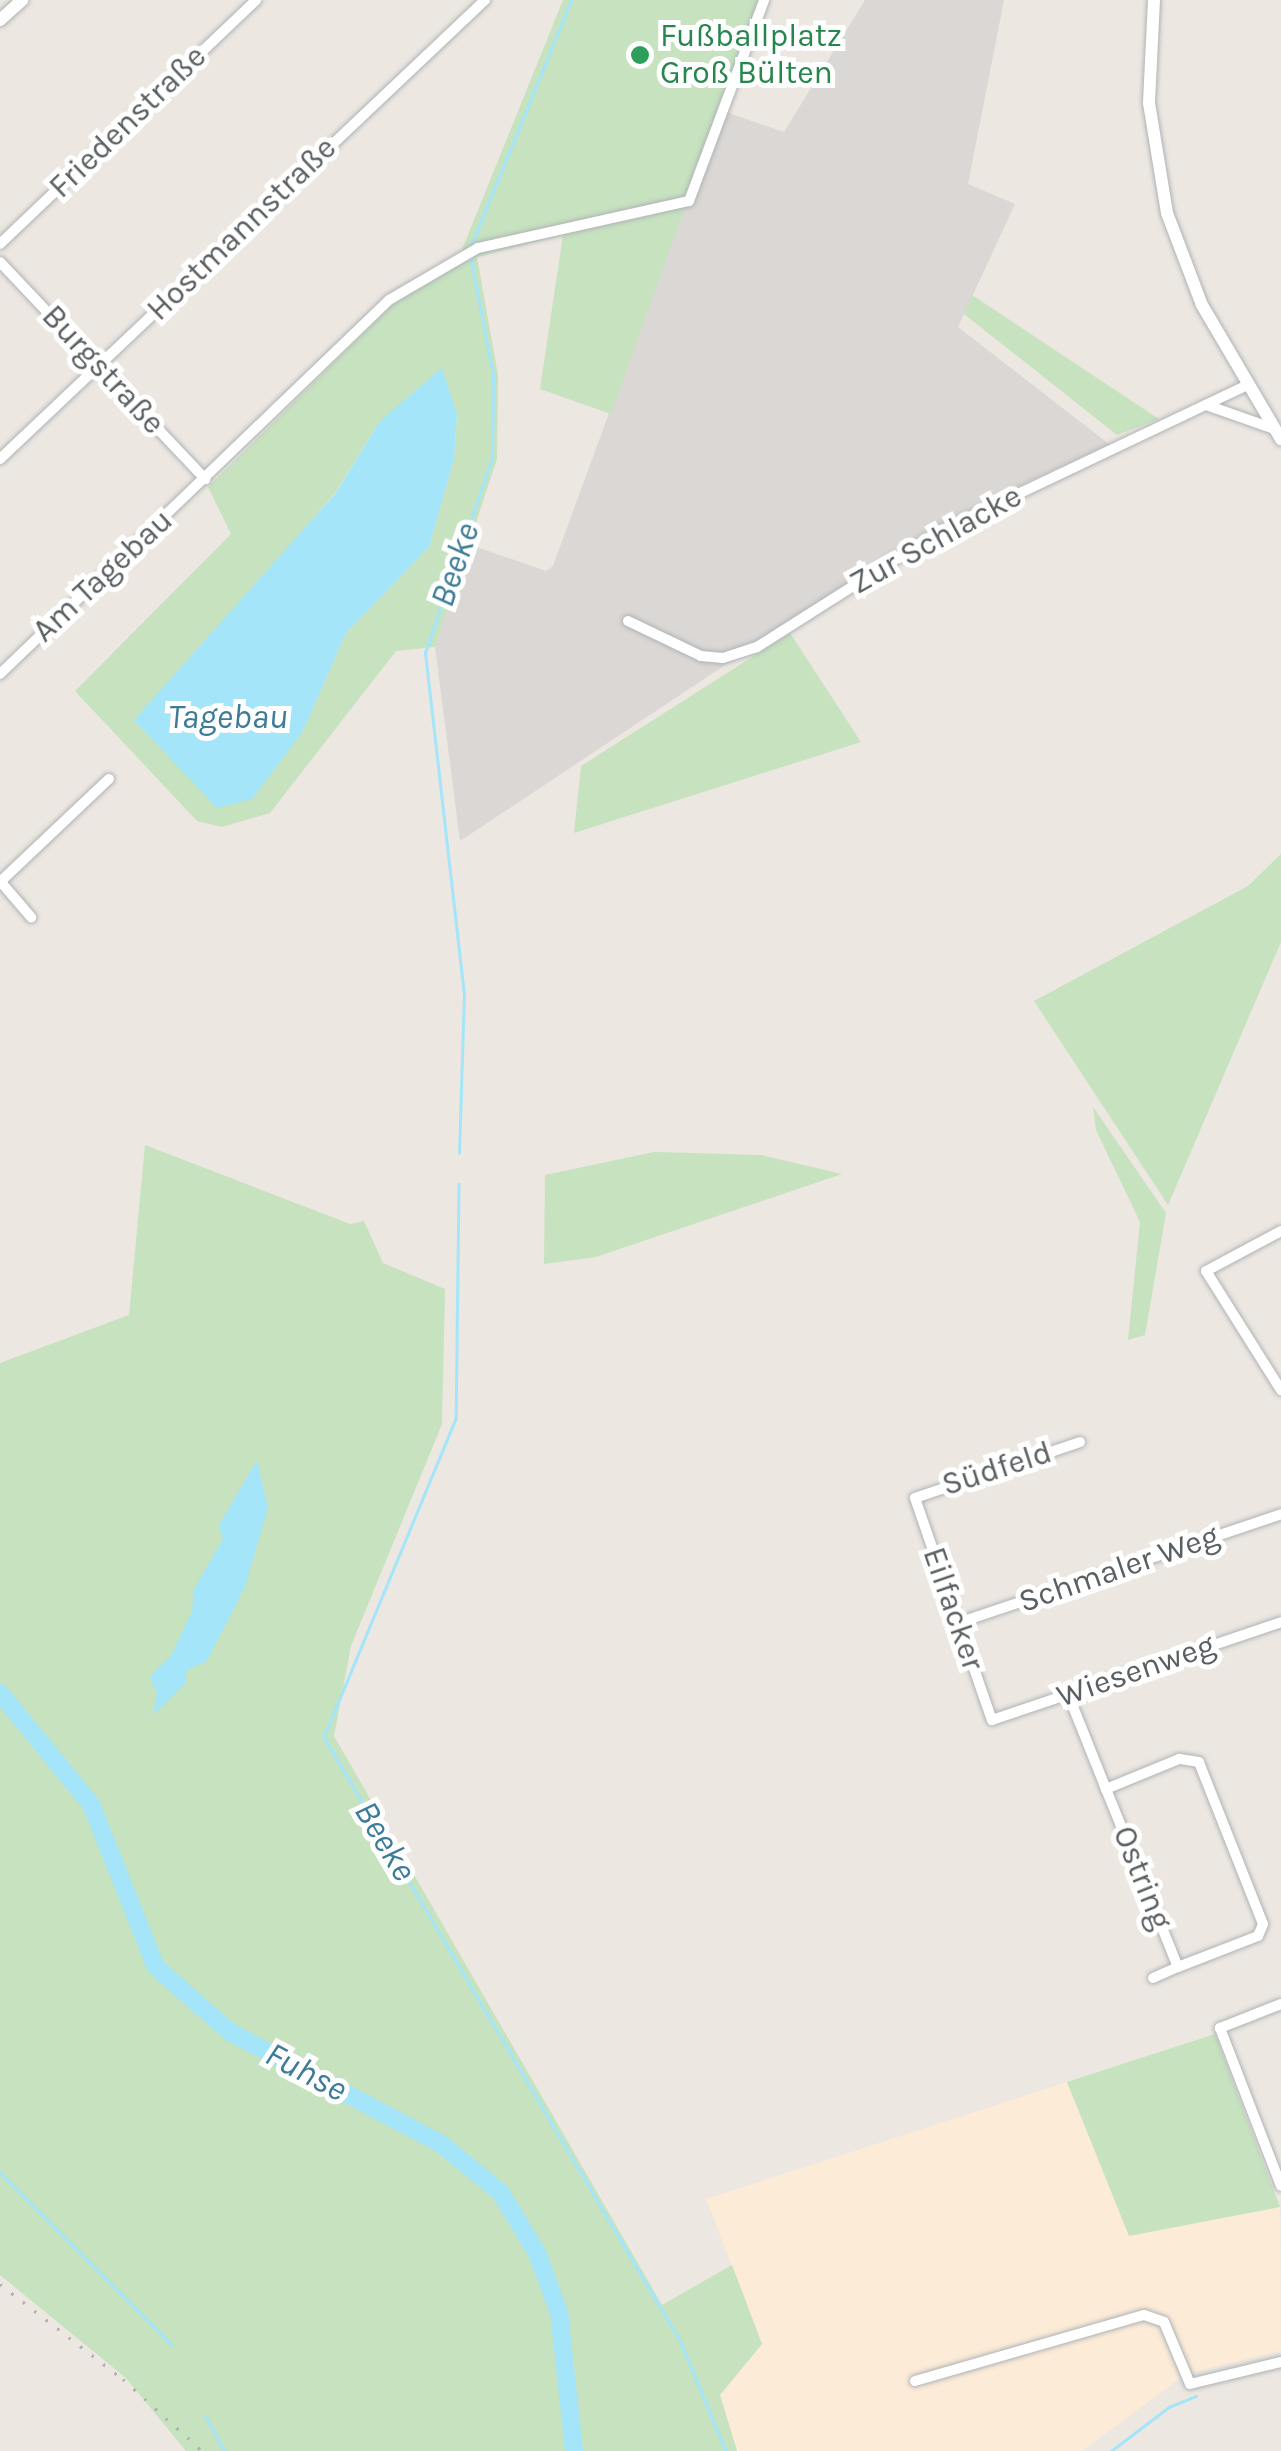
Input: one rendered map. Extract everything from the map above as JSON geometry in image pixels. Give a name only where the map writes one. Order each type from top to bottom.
[{"type":"street","points":[[0,20],[22,0]]},
{"type":"street","name":"Friedenstraße","points":[[0,244],[256,0]]},
{"type":"street","name":"Hostmannstraße","points":[[0,458],[484,0]]},
{"type":"street","name":"Am Tagebau","points":[[0,674],[389,300],[478,248],[689,201],[764,0]]},
{"type":"street","points":[[1154,0],[1149,103],[1161,188],[1192,283],[1278,434]]},
{"type":"street","name":"Burgstraße","points":[[0,262],[206,479]]},
{"type":"street","name":"Zur Schlacke","points":[[628,621],[701,656],[723,658],[757,647],[940,531],[1247,385]]},
{"type":"street","points":[[1205,405],[1278,434]]},
{"type":"street","points":[[31,917],[0,882],[109,779]]},
{"type":"street","points":[[1281,1231],[1206,1271],[1281,1390]]},
{"type":"street","name":"Südfeld","points":[[915,1498],[1080,1442]]},
{"type":"street","name":"Eilfacker","points":[[915,1498],[992,1720]]},
{"type":"street","name":"Schmaler Weg","points":[[958,1623],[1281,1514]]},
{"type":"street","name":"Wiesenweg","points":[[992,1720],[1281,1622]]},
{"type":"street","name":"Ostring","points":[[1068,1694],[1178,1967]]},
{"type":"street","name":"Ostring","points":[[1106,1789],[1179,1759],[1198,1762],[1262,1931],[1153,1978]]},
{"type":"street","points":[[1281,2004],[1220,2028],[1281,2186]]},
{"type":"street","points":[[915,2382],[1144,2315],[1164,2322],[1190,2384],[1281,2362]]},
{"type":"shaded area","points":[[865,0],[1004,0],[968,184],[1015,204],[958,327],[1109,444],[936,525],[460,841],[435,647],[468,544],[546,571],[553,566],[720,110],[784,132]]},
{"type":"shaded area","points":[[1067,2082],[1129,2235],[1280,2207],[1281,2351],[1186,2374],[1082,2451],[737,2451],[720,2395],[762,2344],[706,2199]]},
{"type":"green space","points":[[563,0],[759,0],[611,414],[540,389],[563,235],[477,257],[498,375],[497,459],[435,647],[396,651],[270,813],[222,827],[197,821],[75,691],[231,534],[208,487],[392,305],[457,262]],"holes":[[[457,414],[454,459],[429,547],[346,633],[303,731],[285,552],[335,493],[380,421]]]},
{"type":"green space","points":[[972,295],[1159,419],[1117,435],[964,314]]},
{"type":"green space","points":[[790,633],[861,742],[574,833],[581,766]]},
{"type":"green space","points":[[1281,854],[1281,942],[1168,1205],[1034,1001],[1248,886]]},
{"type":"green space","points":[[1093,1107],[1166,1213],[1145,1335],[1128,1340],[1140,1222],[1096,1130]]},
{"type":"green space","points":[[145,1145],[350,1224],[364,1221],[383,1263],[445,1289],[442,1424],[351,1646],[334,1736],[662,2305],[732,2265],[762,2344],[720,2395],[737,2451],[186,2451],[126,2378],[0,2275],[0,1363],[129,1315]]},
{"type":"green space","points":[[654,1152],[761,1155],[842,1174],[596,1257],[544,1264],[545,1175]]},
{"type":"green space","points":[[1215,2034],[1280,2207],[1129,2236],[1067,2082]]},
{"type":"water","name":"Tagebau","points":[[442,368],[457,414],[454,459],[429,547],[346,633],[303,731],[252,799],[217,808],[134,720],[335,494],[380,421]]},
{"type":"water","points":[[257,1460],[268,1508],[245,1587],[207,1661],[187,1670],[185,1684],[153,1715],[157,1693],[150,1676],[171,1656],[192,1611],[194,1589],[223,1539],[219,1525]]},
{"type":"waterway","name":"Beeke","points":[[470,248],[571,0]]},
{"type":"waterway","name":"Beeke","points":[[459,1153],[464,995],[425,653],[492,458],[493,375],[470,256]]},
{"type":"waterway","name":"Beeke","points":[[459,1184],[456,1419],[324,1737],[681,2342],[726,2451]]},
{"type":"waterway","name":"Fuhse","points":[[0,1693],[91,1804],[156,1967],[230,2032],[440,2143],[501,2193],[537,2253],[559,2312],[574,2451]]},
{"type":"waterway","points":[[0,2173],[172,2345]]},
{"type":"waterway","points":[[1111,2451],[1169,2407],[1196,2396]]},
{"type":"waterway","points":[[206,2416],[225,2451]]},
{"type":"railway","points":[[0,2284],[123,2379],[202,2451]]},
{"type":"place","name":"Fußballplatz Groß Bülten","points":[[640,55]]}]
